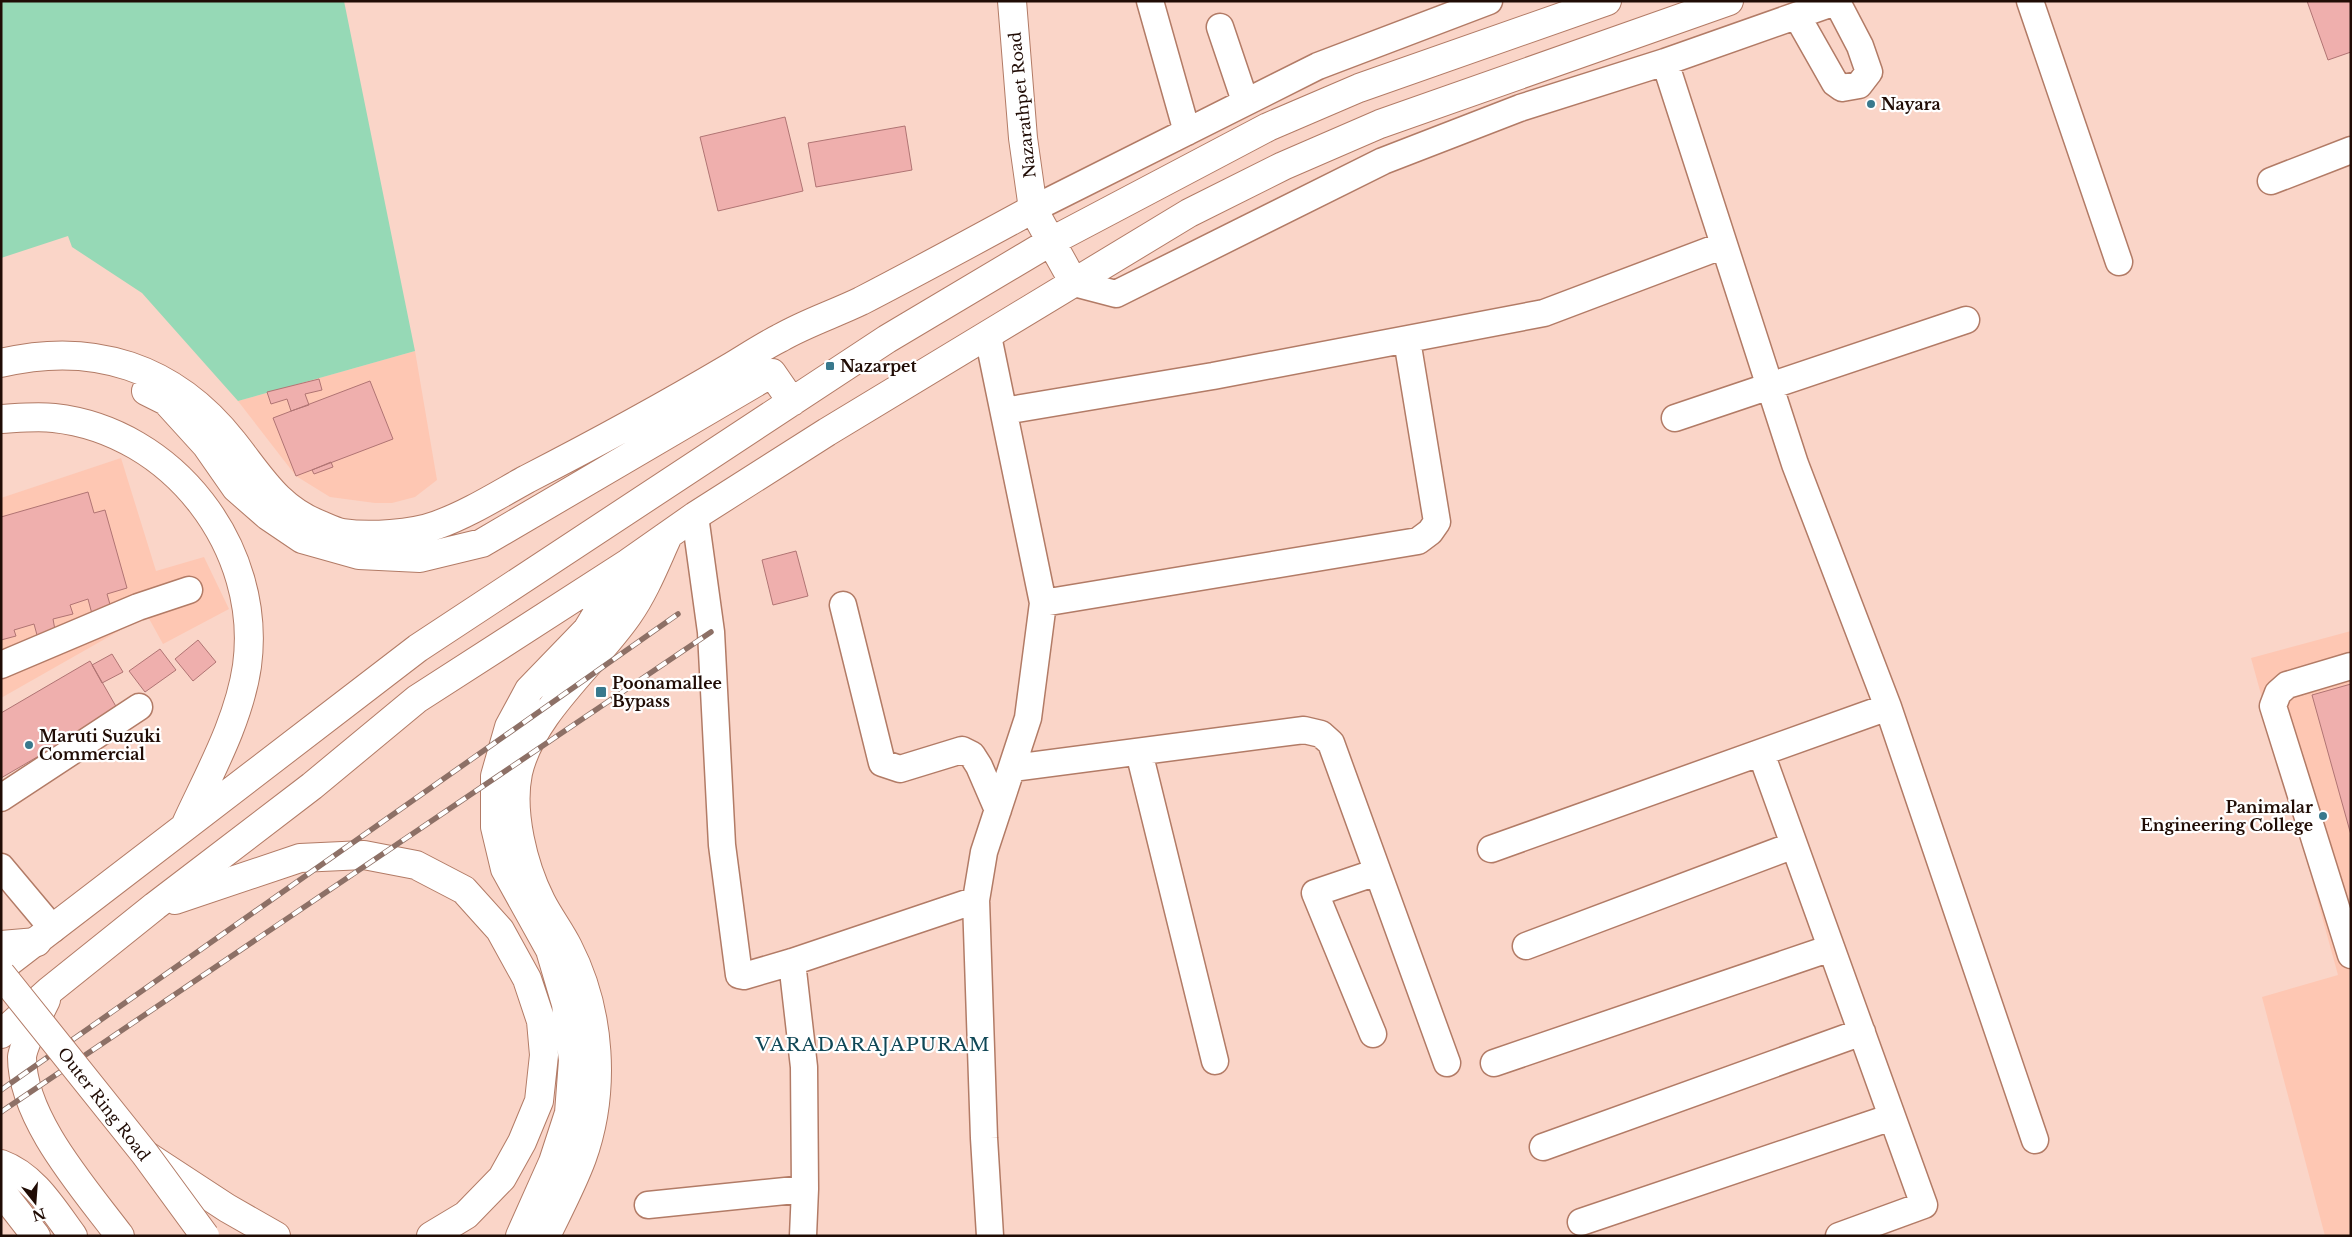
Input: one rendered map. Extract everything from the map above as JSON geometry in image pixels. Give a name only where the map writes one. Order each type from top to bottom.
[{"type":"main road","name":"Nazarathpet Road","points":[[1012,1],[1022,138],[1033,209],[1074,283]]},
{"type":"main road","points":[[1,968],[418,648],[887,339],[1050,242],[1268,127],[1540,12],[1607,1]]},
{"type":"main road","points":[[1,1034],[49,992],[155,906],[312,786],[416,699],[827,432],[1189,213],[1283,166],[1371,128],[1450,98],[1729,1]]},
{"type":"main road","points":[[1,363],[41,356],[68,354],[100,358],[131,366],[150,374],[187,396],[211,418],[231,440],[267,488],[301,518],[342,533],[391,534],[436,526],[472,508],[583,450],[781,337],[858,302],[1033,209]]},
{"type":"main road","points":[[1,380],[63,369],[116,375],[166,401],[206,445],[236,488],[268,516],[302,539],[358,556],[420,558],[482,543],[772,373],[792,402]]},
{"type":"main road","points":[[1,419],[54,418],[104,430],[131,442],[176,474],[208,510],[232,552],[246,602],[249,623],[247,667],[230,728],[184,828]]},
{"type":"main road","points":[[546,1236],[582,1158],[597,1092],[596,1042],[587,994],[569,948],[541,901],[523,856],[516,818],[518,773],[530,742],[565,689],[601,651],[629,614],[669,534]]},
{"type":"main road","points":[[520,1236],[553,1162],[569,1113],[573,1060],[566,1004],[550,950],[506,869],[495,827],[494,776],[509,727],[530,690],[588,630],[628,563]]},
{"type":"main road","points":[[155,906],[300,858],[364,855],[416,865],[464,890],[500,930],[527,979],[541,1020],[544,1055],[540,1101],[522,1142],[502,1178],[466,1215],[431,1236]]},
{"type":"main road","points":[[1,945],[45,936]]},
{"type":"main road","name":"Outer Ring Road","points":[[1,974],[145,1154],[205,1236]]},
{"type":"main road","points":[[49,992],[22,1054],[26,1086],[41,1126],[120,1236]]},
{"type":"main road","points":[[145,1154],[227,1208],[276,1236]]},
{"type":"main road","points":[[1,1164],[16,1169],[40,1191],[74,1236]]},
{"type":"main road","points":[[1,1190],[36,1236]]},
{"type":"street","points":[[1150,1],[1186,132]]},
{"type":"street","points":[[1033,209],[1318,66],[1489,1]]},
{"type":"street","points":[[1074,283],[1116,294],[1383,161],[1520,108],[1665,62],[1837,1],[1867,60],[1869,72],[1859,86],[1842,88],[1835,83],[1797,16]]},
{"type":"street","points":[[2030,1],[2119,262]]},
{"type":"street","points":[[1220,26],[1245,101]]},
{"type":"street","points":[[1665,62],[1795,464],[1888,707],[2035,1140]]},
{"type":"street","points":[[2271,180],[2351,150]]},
{"type":"street","points":[[1004,411],[1213,376],[1544,313],[1724,245]]},
{"type":"street","points":[[1675,418],[1966,320]]},
{"type":"street","points":[[988,336],[1043,603],[1028,718],[984,852],[976,900],[984,1138],[990,1236]]},
{"type":"street","points":[[1043,603],[1418,541],[1430,532],[1437,522],[1407,340]]},
{"type":"street","points":[[695,516],[711,632],[722,845],[739,975],[744,976],[792,962],[976,900]]},
{"type":"street","points":[[1,664],[138,607],[189,590]]},
{"type":"street","points":[[843,604],[882,763],[900,769],[962,750],[972,755],[976,760],[998,810]]},
{"type":"street","points":[[2351,666],[2287,685],[2278,693],[2273,706],[2351,955]]},
{"type":"street","points":[[1,798],[139,707]]},
{"type":"street","points":[[1491,849],[1888,707]]},
{"type":"street","points":[[1013,768],[1304,730],[1321,734],[1331,744],[1447,1063]]},
{"type":"street","points":[[1139,752],[1215,1061]]},
{"type":"street","points":[[1760,753],[1924,1205],[1839,1236]]},
{"type":"street","points":[[1526,946],[1794,846]]},
{"type":"street","points":[[1,867],[45,936]]},
{"type":"street","points":[[1373,1034],[1315,893],[1377,872]]},
{"type":"street","points":[[1494,1063],[1831,948]]},
{"type":"street","points":[[792,962],[804,1067],[805,1189],[803,1236]]},
{"type":"street","points":[[1543,1147],[1862,1032]]},
{"type":"street","points":[[1580,1222],[1892,1117]]},
{"type":"street","points":[[648,1205],[805,1189]]},
{"type":"shaded area","points":[[415,351],[437,480],[415,497],[392,503],[375,503],[330,497],[296,476],[238,401]]},
{"type":"shaded area","points":[[121,458],[156,571],[204,557],[229,609],[163,644],[147,615],[1,698],[1,498]]},
{"type":"shaded area","name":"Panimalar Engineering College","points":[[2351,631],[2351,1236],[2325,1236],[2262,997],[2338,975],[2251,658]]},
{"type":"green space","points":[[1,1],[344,1],[415,351],[238,401],[142,293],[72,247],[68,236],[1,258]]},
{"type":"building","points":[[2307,1],[2351,1],[2351,52],[2328,60]]},
{"type":"building","points":[[785,117],[803,191],[718,211],[700,137]]},
{"type":"building","points":[[905,126],[912,170],[816,187],[808,143]]},
{"type":"building","points":[[319,379],[322,390],[305,394],[309,405],[291,411],[287,399],[271,404],[267,392]]},
{"type":"building","points":[[370,381],[393,439],[296,476],[273,418]]},
{"type":"building","points":[[331,462],[333,467],[314,474],[312,470]]},
{"type":"building","points":[[88,492],[94,513],[105,510],[127,588],[107,594],[111,608],[92,614],[88,599],[70,605],[73,614],[53,619],[55,630],[37,635],[34,624],[14,630],[16,636],[1,640],[1,517]]},
{"type":"building","points":[[796,551],[808,596],[773,605],[762,560]]},
{"type":"building","points":[[198,640],[216,662],[193,681],[175,659]]},
{"type":"building","points":[[160,649],[176,670],[145,692],[129,671]]},
{"type":"building","points":[[112,654],[123,672],[102,683],[92,665]]},
{"type":"building","name":"Maruti Suzuki Commercial","points":[[90,661],[118,710],[1,778],[1,713]]},
{"type":"building","points":[[2351,684],[2351,835],[2312,695]]},
{"type":"railway","points":[[1,1090],[678,614]]},
{"type":"railway","points":[[1,1112],[711,632]]},
{"type":"place","name":"Nayara","points":[[1871,104]]},
{"type":"place","name":"Nazarpet","points":[[830,366]]},
{"type":"place","name":"Poonamallee Bypass","points":[[601,692]]},
{"type":"place","name":"Maruti Suzuki Commercial","points":[[29,745]]},
{"type":"place","name":"Panimalar Engineering College","points":[[2323,816]]},
{"type":"district","name":"VARADARAJAPURAM","points":[[873,1044]]}]
